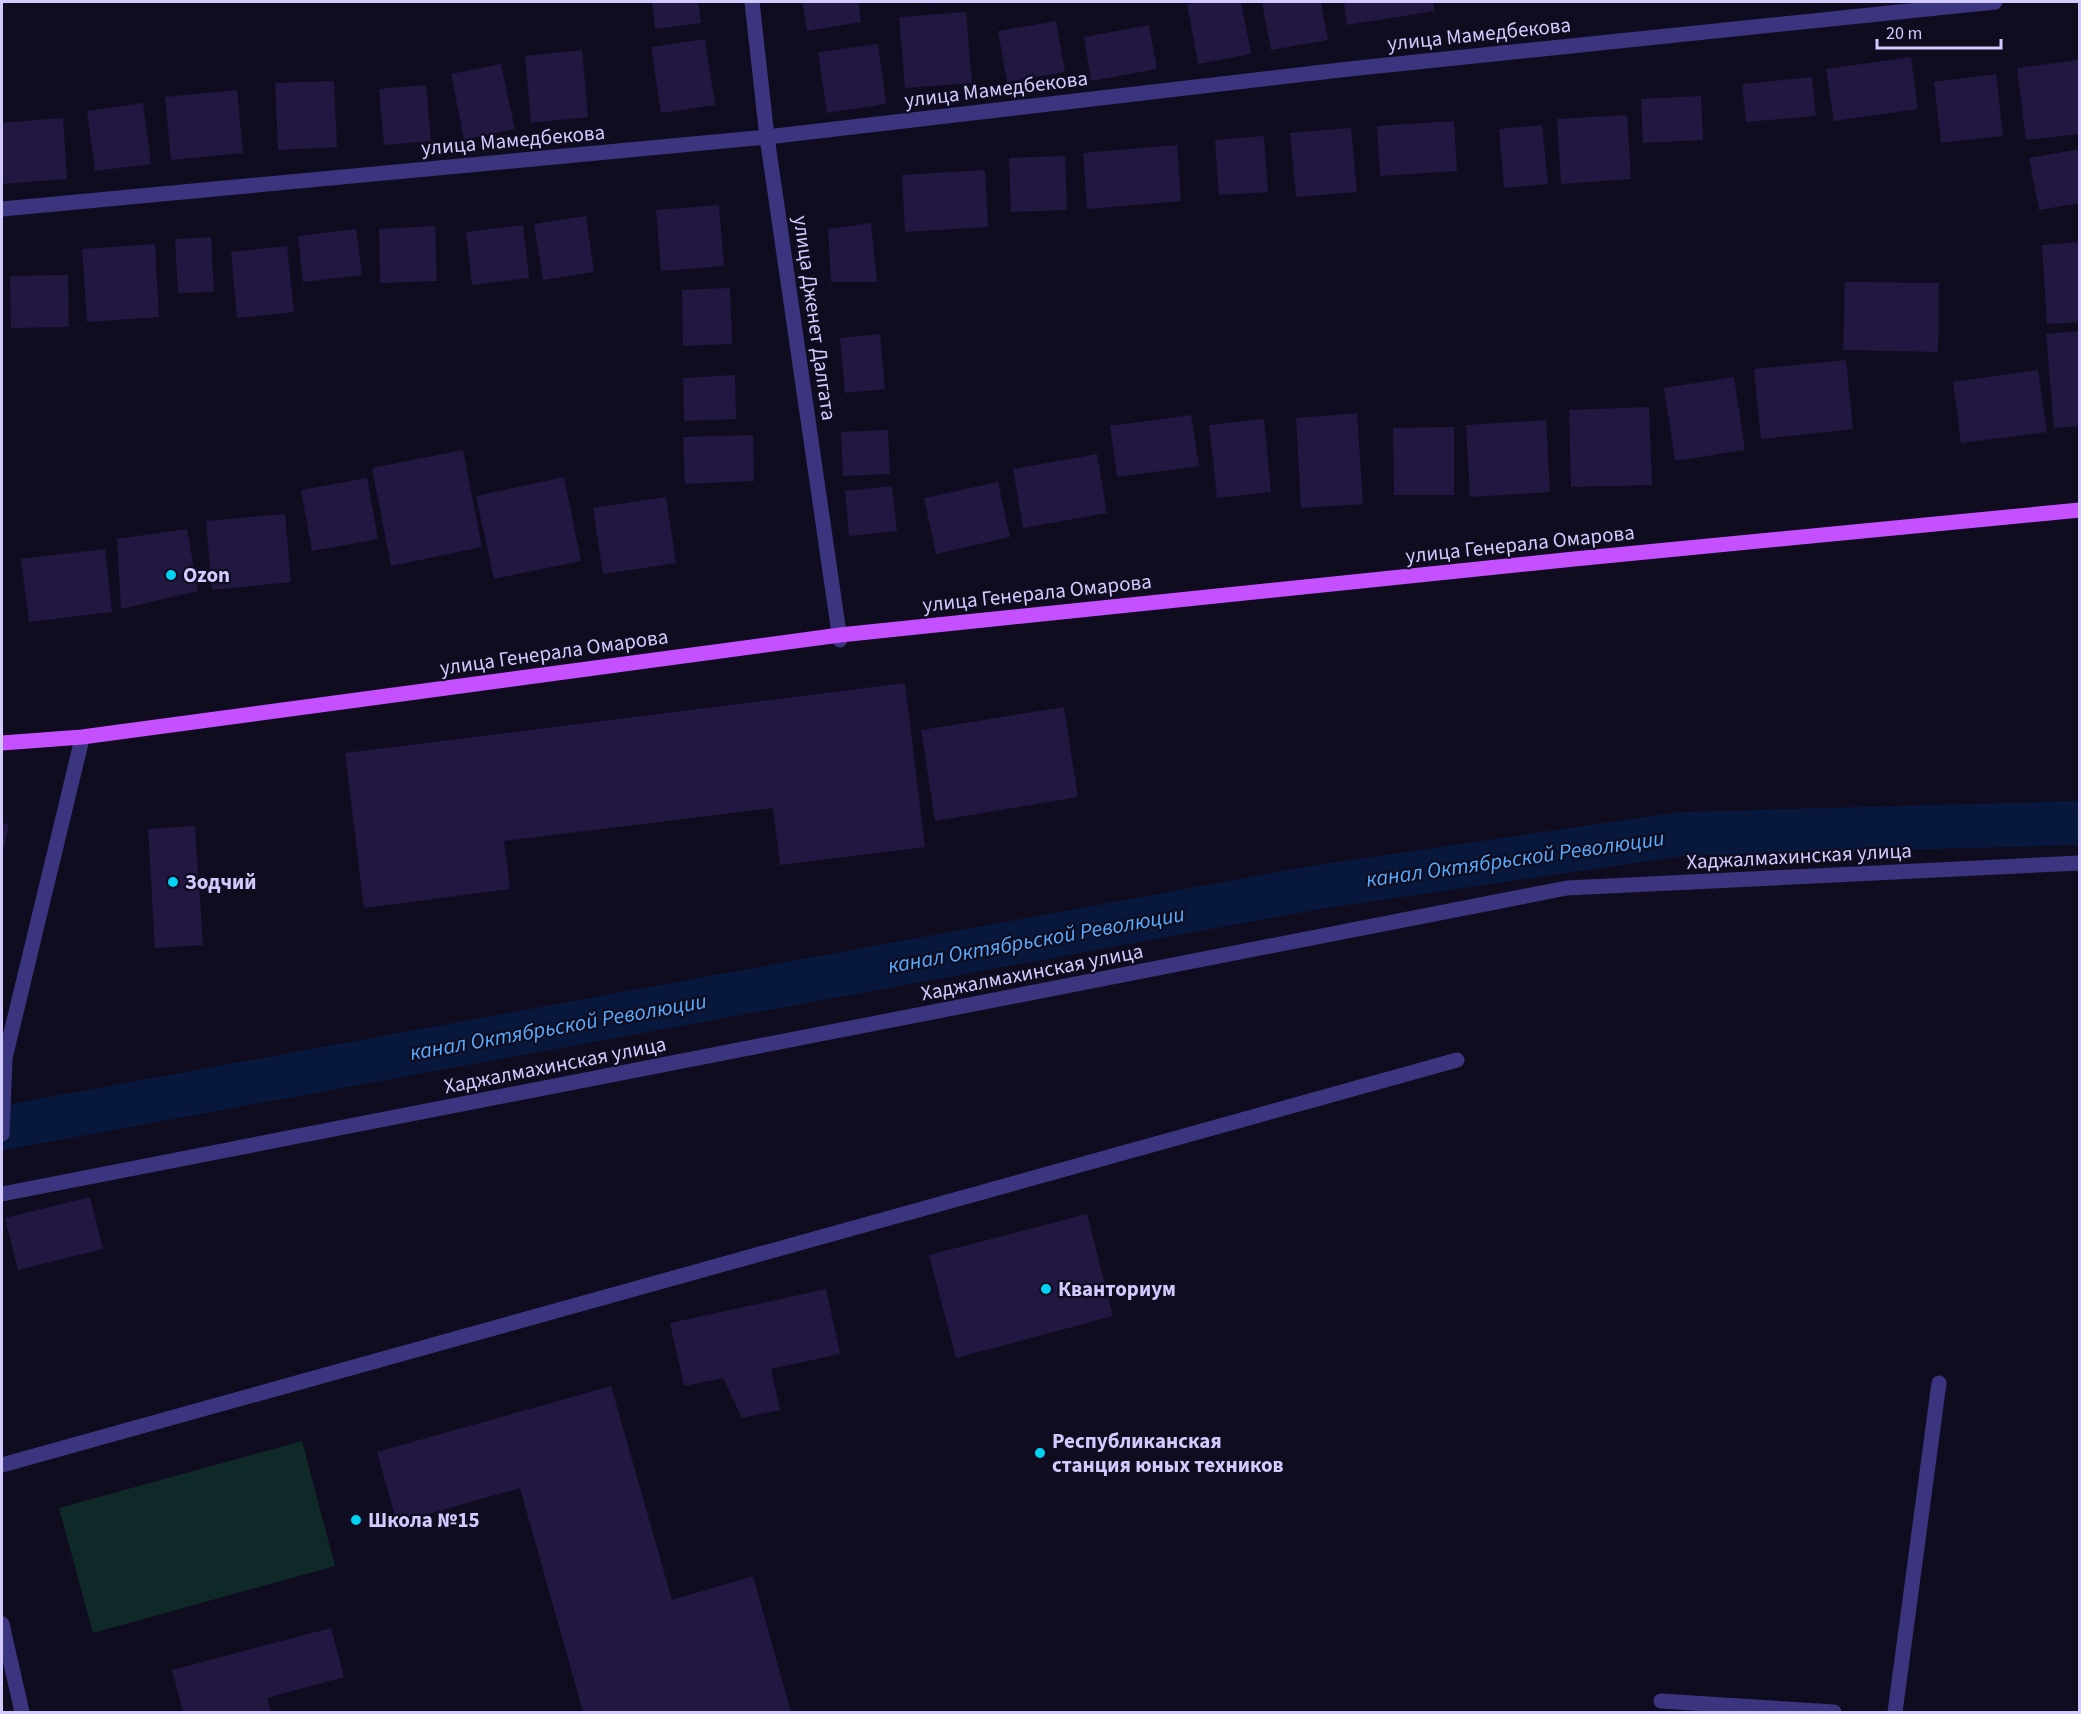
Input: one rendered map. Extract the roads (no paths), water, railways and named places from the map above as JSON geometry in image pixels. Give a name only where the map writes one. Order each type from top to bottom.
[{"type":"main road","name":"улица Генерала Омарова","points":[[2,743],[82,737],[840,638],[1586,558],[2079,510]]},
{"type":"main road","name":"улица Генерала Омарова","points":[[2,748],[81,743],[840,638],[2079,516]]},
{"type":"street","name":"улица Дженет Далгата","points":[[752,2],[767,137],[840,638]]},
{"type":"street","name":"улица Мамедбекова","points":[[2,209],[767,137],[1349,69],[1995,2]]},
{"type":"street","points":[[2,1134],[3,1058],[81,743]]},
{"type":"street","name":"Хаджалмахинская улица","points":[[2,1194],[1567,888],[2079,863]]},
{"type":"street","points":[[2,1465],[1457,1060]]},
{"type":"street","points":[[1895,1713],[1939,1383]]},
{"type":"street","points":[[2,1624],[22,1713]]},
{"type":"street","points":[[1661,1701],[1834,1713]]},
{"type":"waterway","name":"канал Октябрьской Революции","points":[[2,1128],[1318,887],[1682,834],[2080,823]]},
{"type":"place","name":"Ozon","points":[[171,575]]},
{"type":"place","name":"Зодчий","points":[[173,882]]},
{"type":"place","name":"Кванториум","points":[[1046,1289]]},
{"type":"place","name":"Республиканская станция юных техников","points":[[1040,1453]]},
{"type":"place","name":"Школа №15","points":[[356,1520]]}]
